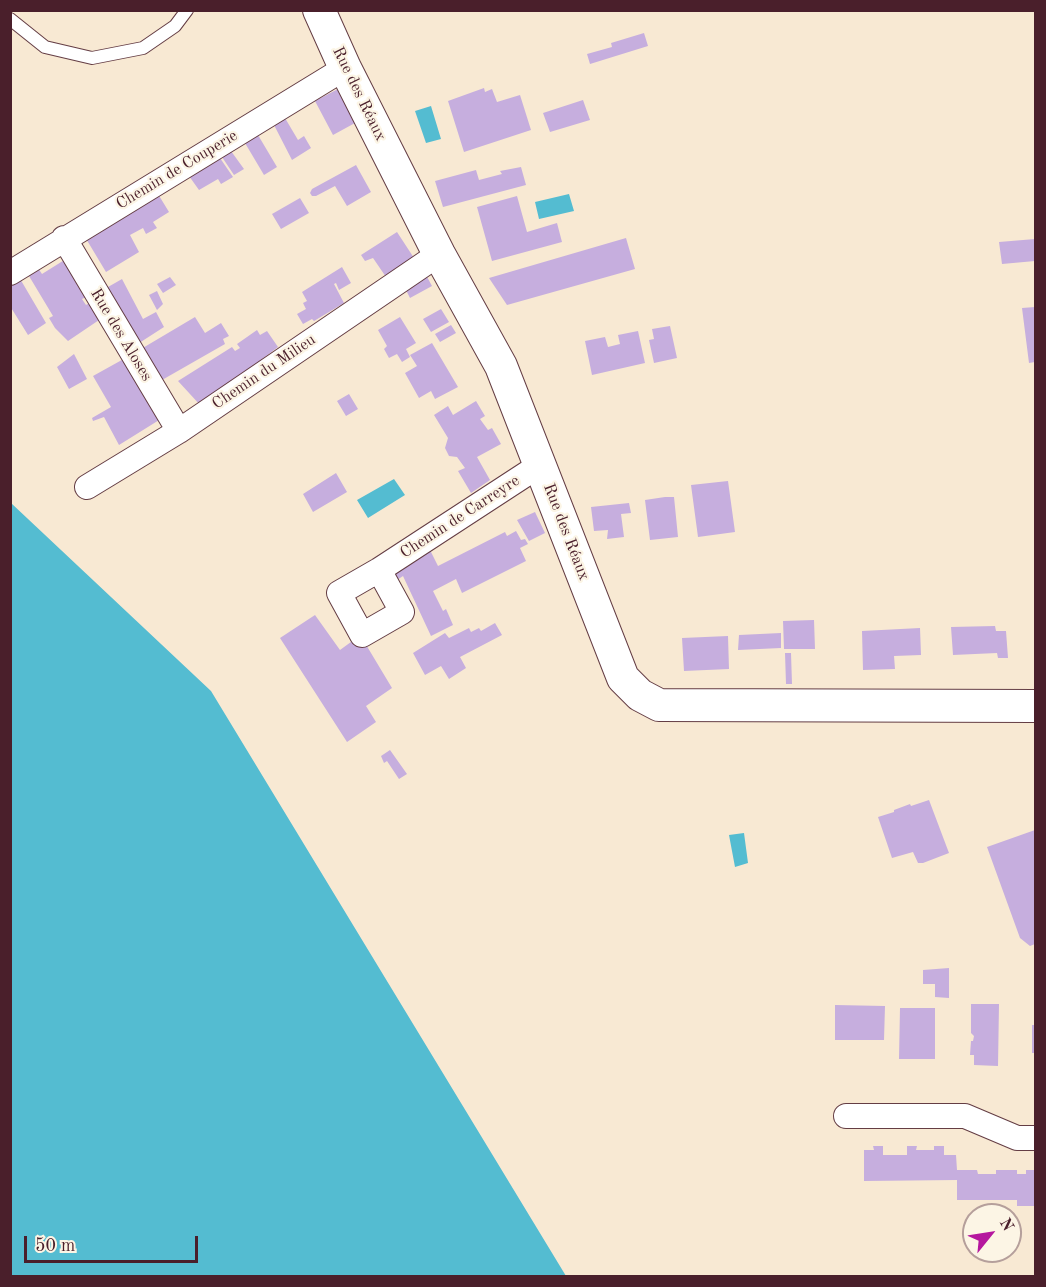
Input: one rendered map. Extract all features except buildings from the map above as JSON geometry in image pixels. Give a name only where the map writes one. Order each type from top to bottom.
[{"type":"street","name":"Rue des Réaux","points":[[319,10],[345,68],[440,254],[501,366],[623,678],[639,695],[659,705],[1035,706]]},
{"type":"street","name":"Chemin de Couperie","points":[[10,273],[345,68]]},
{"type":"street","name":"Rue des Aloses","points":[[64,238],[178,430]]},
{"type":"street","name":"Chemin du Milieu","points":[[87,487],[178,430],[440,254]]},
{"type":"street","name":"Chemin de Carreyre","points":[[379,570],[540,465]]},
{"type":"street","points":[[846,1116],[965,1116],[1017,1138],[1035,1138]]},
{"type":"lane","points":[[10,19],[45,47],[92,58],[143,48],[175,26],[187,10]]},
{"type":"water","points":[[431,106],[441,139],[426,143],[415,111]]},
{"type":"water","points":[[569,194],[574,211],[539,219],[535,202]]},
{"type":"water","points":[[394,479],[405,495],[368,518],[357,500]]},
{"type":"water","points":[[11,503],[211,691],[566,1276],[11,1276]]},
{"type":"water","points":[[744,833],[748,863],[735,867],[729,835]]}]
